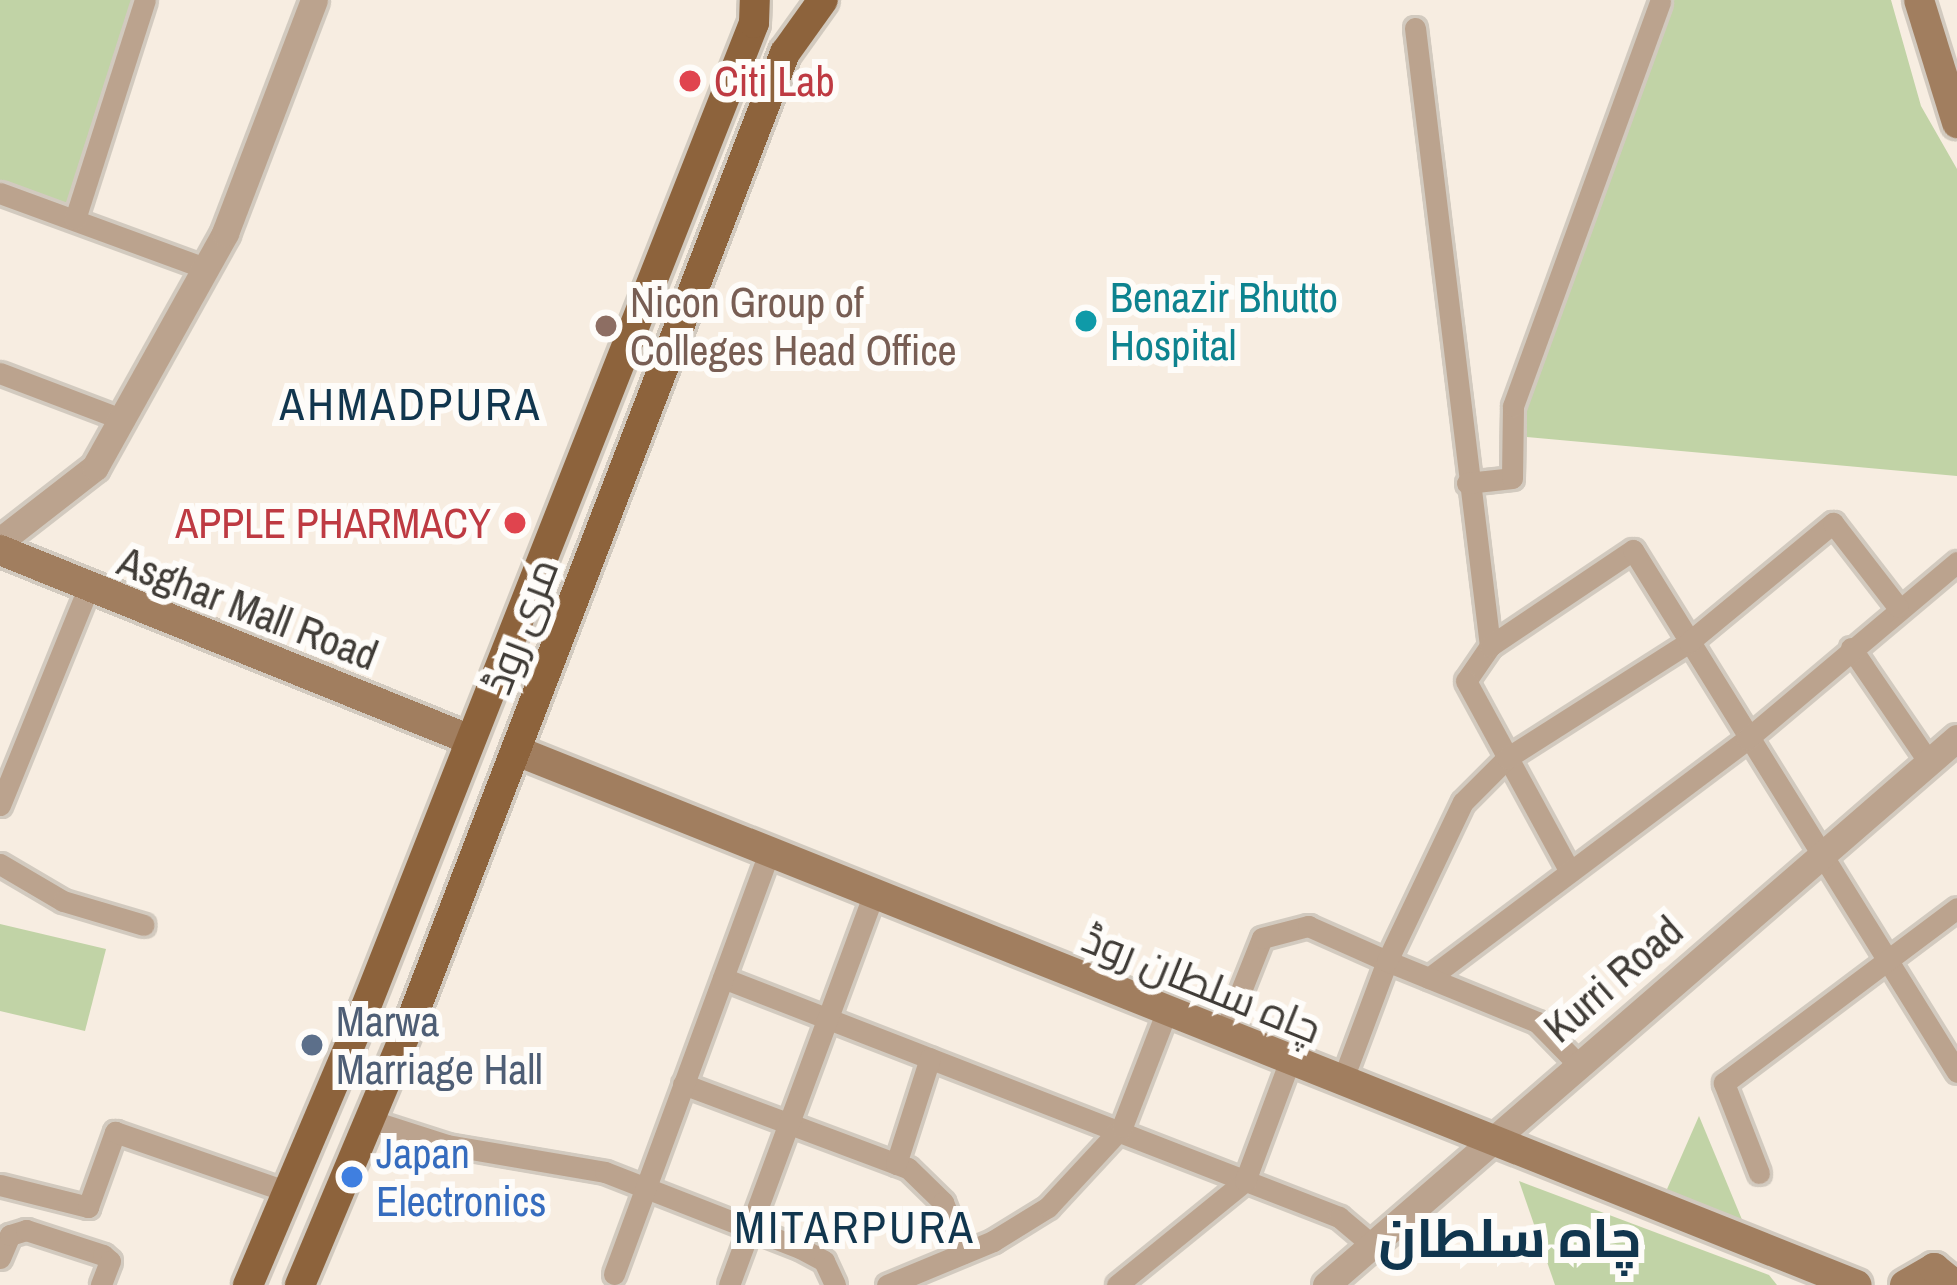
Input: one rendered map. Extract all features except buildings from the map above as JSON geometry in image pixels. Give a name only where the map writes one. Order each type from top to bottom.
[{"type":"main road","points":[[785,52],[803,0]]},
{"type":"main road","name":"مری روڈ","points":[[300,1285],[517,751],[785,52],[823,0]]},
{"type":"main road","points":[[1919,0],[1957,123]]},
{"type":"main road","name":"مری روڈ","points":[[248,1285],[365,1010],[757,8]]},
{"type":"main road","name":"Asghar Mall Road","points":[[0,550],[87,591],[468,739]]},
{"type":"main road","name":"چاہ سلطان روڈ","points":[[517,751],[1842,1284]]},
{"type":"main road","points":[[1905,1285],[1917,1271],[1951,1274]]},
{"type":"street","points":[[75,219],[145,0]]},
{"type":"street","points":[[0,541],[95,467],[206,268],[314,0]]},
{"type":"street","points":[[1467,483],[1512,478],[1513,406],[1660,2]]},
{"type":"street","points":[[1415,28],[1490,646]]},
{"type":"street","points":[[0,194],[206,268]]},
{"type":"street","points":[[0,373],[121,419]]},
{"type":"street","points":[[1341,1084],[1387,961],[1463,802],[1507,758],[1688,642],[1833,524],[1898,607]]},
{"type":"street","points":[[1570,872],[1466,681],[1490,646],[1634,550],[1818,856],[1953,1056]]},
{"type":"street","points":[[1429,978],[1747,739],[1898,607],[1957,562]]},
{"type":"street","points":[[0,805],[87,591]]},
{"type":"street","points":[[1851,648],[1928,761]]},
{"type":"street","name":"Kurri Road","points":[[1326,1285],[1957,738]]},
{"type":"street","points":[[614,1274],[769,853]]},
{"type":"street","points":[[0,864],[63,901],[143,925]]},
{"type":"street","points":[[729,1285],[873,895]]},
{"type":"street","points":[[1759,1173],[1724,1083],[1957,908]]},
{"type":"street","points":[[1222,1036],[1262,938],[1308,926],[1537,1022],[1579,1065]]},
{"type":"street","points":[[723,978],[1339,1217],[1372,1245]]},
{"type":"street","points":[[886,1285],[963,1252],[1048,1207],[1118,1133],[1166,1013]]},
{"type":"street","points":[[896,1164],[930,1058]]},
{"type":"street","points":[[1117,1285],[1245,1181],[1289,1063]]},
{"type":"street","points":[[683,1084],[896,1164],[928,1181],[963,1252]]},
{"type":"street","points":[[369,1120],[406,1136],[604,1172],[824,1262],[835,1285]]},
{"type":"street","points":[[0,1185],[88,1207],[115,1132],[285,1191]]},
{"type":"street","points":[[0,1258],[10,1235],[26,1230],[103,1255],[110,1261],[100,1285]]},
{"type":"green space","points":[[0,0],[145,0],[75,219],[0,193]]},
{"type":"green space","points":[[1669,0],[1891,0],[1921,106],[1957,169],[1957,476],[1516,436]]},
{"type":"green space","points":[[0,924],[106,949],[85,1031],[0,1011]]},
{"type":"green space","points":[[1699,1116],[1743,1222],[1664,1196]]},
{"type":"green space","points":[[1519,1181],[1769,1275],[1777,1285],[1555,1285]]},
{"type":"place","name":"Citi Lab","points":[[690,81]]},
{"type":"place","name":"Benazir Bhutto Hospital","points":[[1086,321]]},
{"type":"place","name":"Nicon Group of Colleges Head Office","points":[[606,326]]},
{"type":"place","name":"APPLE PHARMACY","points":[[515,523]]},
{"type":"place","name":"Marwa Marriage Hall","points":[[312,1045]]},
{"type":"place","name":"Japan Electronics","points":[[352,1177]]},
{"type":"district","name":"AHMADPURA","points":[[411,404]]},
{"type":"district","name":"MITARPURA","points":[[855,1227]]},
{"type":"district","name":"چاہ سلطان","points":[[1510,1238]]}]
